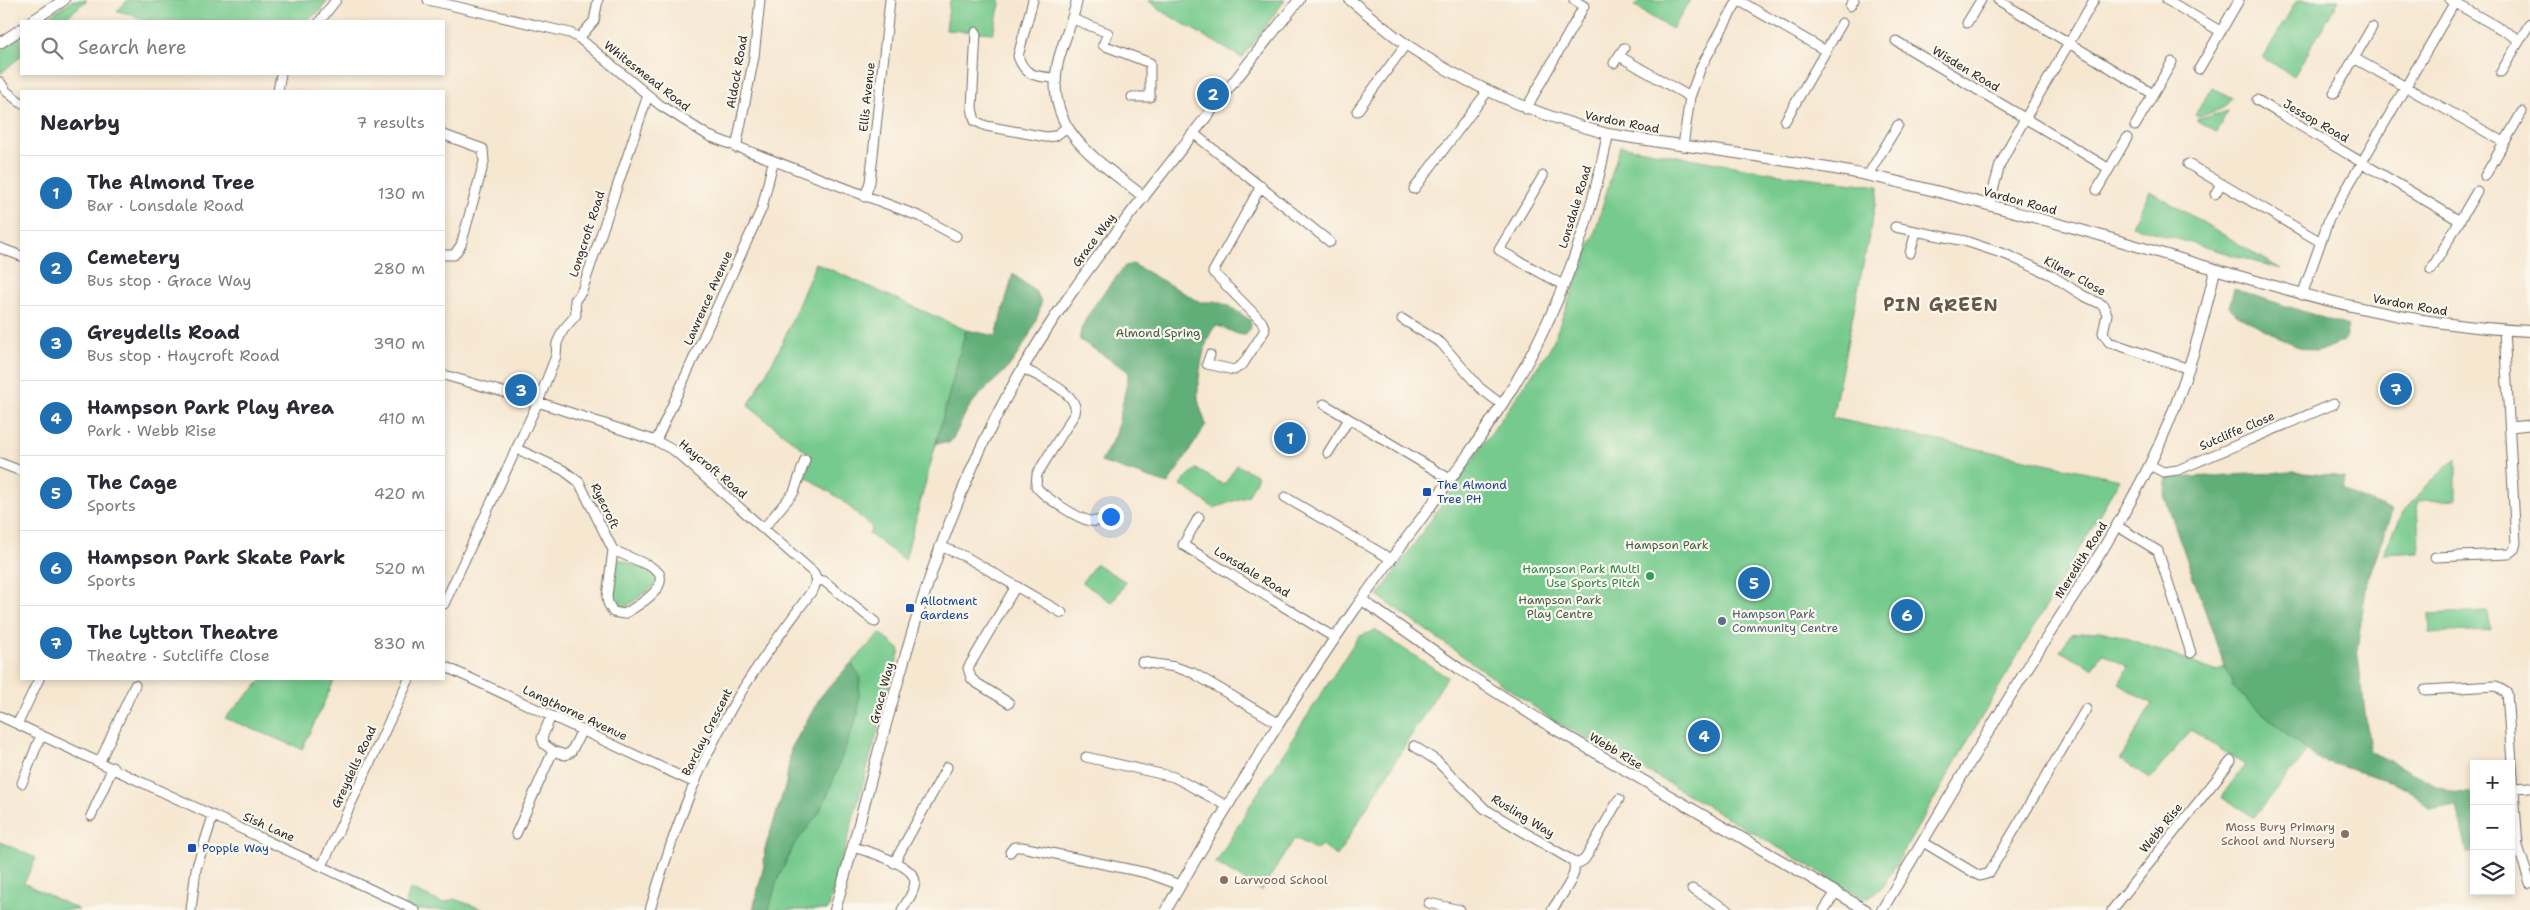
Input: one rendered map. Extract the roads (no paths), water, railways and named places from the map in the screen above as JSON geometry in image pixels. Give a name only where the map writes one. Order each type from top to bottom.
[{"type":"street","points":[[34,20],[64,0]]},
{"type":"street","points":[[321,20],[336,0]]},
{"type":"street","name":"Whitesmead Road","points":[[428,0],[570,33],[580,38],[648,95],[700,131],[736,148],[921,217],[956,236]]},
{"type":"street","points":[[580,38],[594,20],[598,0]]},
{"type":"street","name":"Aldock Road","points":[[736,148],[754,57],[760,0]]},
{"type":"street","name":"Ellis Avenue","points":[[865,196],[870,182],[890,0]]},
{"type":"street","points":[[1033,0],[1018,56],[1027,72],[1038,77],[1056,78]]},
{"type":"street","points":[[1077,0],[1073,19],[1058,60],[1056,100],[1066,128],[1082,147],[1144,196]]},
{"type":"street","name":"Grace Way","points":[[835,910],[912,631],[940,546],[978,452],[1023,368],[1078,282],[1299,0]]},
{"type":"street","name":"Vardon Road","points":[[1350,0],[1406,44],[1486,92],[1526,109],[1567,123],[1608,134],[1868,175],[1989,205],[2302,295],[2434,324],[2530,331]]},
{"type":"street","points":[[1526,109],[1584,6],[1574,0]]},
{"type":"street","points":[[1683,146],[1690,97],[1701,67],[1738,0],[1826,52]]},
{"type":"street","points":[[1967,22],[1980,0]]},
{"type":"street","points":[[1998,0],[2153,94]]},
{"type":"street","points":[[1989,205],[2000,166],[2024,118],[2094,0]]},
{"type":"street","points":[[2167,0],[2220,32]]},
{"type":"street","points":[[2199,69],[2239,0]]},
{"type":"street","points":[[2302,295],[2320,241],[2362,162],[2454,1],[2520,40]]},
{"type":"street","points":[[1073,19],[1108,33],[1103,45],[1150,63],[1150,97],[1132,97]]},
{"type":"street","points":[[1785,121],[1842,23]]},
{"type":"street","points":[[2501,72],[2530,23]]},
{"type":"street","points":[[2334,93],[2372,27]]},
{"type":"street","points":[[0,43],[20,30]]},
{"type":"street","points":[[976,32],[972,108],[975,121],[986,126],[1046,137],[1055,136],[1066,128]]},
{"type":"street","name":"Wisden Road","points":[[1896,41],[2108,168]]},
{"type":"street","points":[[1357,111],[1406,44]]},
{"type":"street","points":[[1619,56],[1690,97]]},
{"type":"street","points":[[2354,58],[2504,142]]},
{"type":"street","points":[[2135,126],[2172,62]]},
{"type":"street","points":[[278,90],[281,75]]},
{"type":"street","points":[[0,82],[12,97],[20,102]]},
{"type":"street","points":[[1414,189],[1486,92]]},
{"type":"street","name":"Longcroft Road","points":[[538,402],[556,356],[557,343],[563,330],[576,314],[575,300],[582,291],[612,197],[648,95]]},
{"type":"street","name":"Jessop Road","points":[[2257,100],[2460,221]]},
{"type":"street","points":[[2485,176],[2522,112]]},
{"type":"street","points":[[1868,175],[1898,125]]},
{"type":"street","points":[[1193,133],[1330,242]]},
{"type":"street","name":"Lonsdale Road","points":[[1166,910],[1278,723],[1362,600],[1450,479],[1501,404],[1537,343],[1563,286],[1584,226],[1608,134]]},
{"type":"street","points":[[445,135],[483,149],[484,162],[461,245],[454,255],[445,255]]},
{"type":"street","points":[[2096,190],[2127,138]]},
{"type":"street","name":"Lawrence Avenue","points":[[656,441],[762,208],[773,162]]},
{"type":"street","points":[[2188,164],[2320,241]]},
{"type":"street","points":[[1543,176],[1499,250],[1563,286]]},
{"type":"street","points":[[2215,194],[2221,184]]},
{"type":"street","points":[[1204,374],[1209,359],[1234,370],[1243,364],[1265,330],[1262,322],[1213,272],[1261,186]]},
{"type":"street","points":[[2431,270],[2477,191]]},
{"type":"street","name":"Kilner Close","points":[[1895,227],[1965,241],[2007,255],[2051,275],[2082,295],[2103,305],[2107,314],[2104,333],[2109,342],[2189,369]]},
{"type":"street","points":[[1910,253],[1916,232]]},
{"type":"street","points":[[0,248],[20,256]]},
{"type":"street","name":"Meredith Road","points":[[1882,910],[2019,681],[2117,526],[2150,465],[2189,369],[2215,270]]},
{"type":"street","points":[[1402,319],[1441,343],[1480,388],[1501,404]]},
{"type":"street","points":[[2435,557],[2509,554],[2514,550],[2516,543],[2504,330]]},
{"type":"street","points":[[1023,368],[1069,395],[1076,405],[1074,413],[1037,474],[1036,486],[1042,494],[1086,520],[1095,522],[1103,519]]},
{"type":"street","name":"Haycroft Road","points":[[445,376],[538,402],[656,441],[681,456],[814,572],[817,580],[824,581],[875,622]]},
{"type":"street","points":[[445,602],[538,402]]},
{"type":"street","points":[[1324,404],[1450,479]]},
{"type":"street","name":"Sutcliffe Close","points":[[2150,465],[2163,472],[2178,470],[2334,404]]},
{"type":"street","points":[[1328,453],[1349,419]]},
{"type":"street","points":[[2510,427],[2530,425]]},
{"type":"street","name":"Ryecroft","points":[[517,449],[563,470],[579,482],[613,550]]},
{"type":"street","points":[[763,529],[794,492],[805,460]]},
{"type":"street","points":[[0,463],[20,471]]},
{"type":"street","points":[[1285,498],[1391,559]]},
{"type":"street","name":"Lonsdale Road","points":[[1198,517],[1184,545],[1336,638]]},
{"type":"street","points":[[2117,526],[2158,551],[2191,653]]},
{"type":"street","points":[[940,546],[966,557],[1062,613]]},
{"type":"street","points":[[613,550],[650,566],[661,577],[658,589],[624,614],[613,612],[608,603],[613,550]]},
{"type":"street","name":"Barclay Crescent","points":[[650,910],[666,856],[695,783],[717,736],[746,685],[814,588],[817,580]]},
{"type":"street","points":[[1009,703],[974,682],[969,675],[968,668],[1016,586]]},
{"type":"street","name":"Webb Rise","points":[[1362,600],[1461,670],[1548,725],[1866,910]]},
{"type":"street","points":[[1142,662],[1175,667],[1194,673],[1278,723]]},
{"type":"street","name":"Langthorne Avenue","points":[[445,666],[695,783]]},
{"type":"street","points":[[18,723],[39,680]]},
{"type":"street","name":"Greydells Road","points":[[322,866],[409,680]]},
{"type":"street","points":[[100,761],[135,685]]},
{"type":"street","points":[[2425,690],[2496,686],[2505,690],[2509,697],[2512,760]]},
{"type":"street","points":[[1923,842],[1980,876],[1989,873],[2086,709]]},
{"type":"street","name":"Sish Lane","points":[[0,716],[322,866],[404,908],[415,910]]},
{"type":"street","points":[[551,716],[542,738],[544,744],[553,751],[565,755],[571,752],[582,730]]},
{"type":"street","points":[[22,783],[41,734]]},
{"type":"street","name":"Rusling Way","points":[[1414,746],[1437,761],[1485,809],[1570,858],[1575,865]]},
{"type":"street","points":[[516,834],[553,751]]},
{"type":"street","points":[[1086,757],[1174,776],[1227,806]]},
{"type":"street","name":"Webb Rise","points":[[2112,910],[2231,761]]},
{"type":"street","points":[[91,816],[113,767]]},
{"type":"street","points":[[894,863],[947,767]]},
{"type":"street","points":[[2515,788],[2530,788]]},
{"type":"street","points":[[1552,910],[1574,874],[1575,865],[1584,860],[1588,854],[1619,799]]},
{"type":"street","points":[[2515,805],[2517,838],[2521,858],[2530,883]]},
{"type":"street","points":[[191,910],[196,869],[214,816]]},
{"type":"street","points":[[853,847],[894,863],[911,873],[914,880],[912,891],[902,910]]},
{"type":"street","points":[[1010,852],[1014,847],[1022,847],[1147,873],[1180,885]]},
{"type":"street","points":[[1692,889],[1728,910]]},
{"type":"street","points":[[1824,910],[1836,892]]},
{"type":"street","points":[[1429,903],[1460,910]]},
{"type":"place","name":"Cemetery","points":[[1213,94]]},
{"type":"place","name":"The Lytton Theatre","points":[[2396,389]]},
{"type":"place","name":"Greydells Road","points":[[521,390]]},
{"type":"place","name":"The Almond Tree","points":[[1290,438]]},
{"type":"place","name":"The Almond Tree PH","points":[[1427,492]]},
{"type":"place","name":"Hampson Park Multi Use Sports Pitch","points":[[1650,576]]},
{"type":"place","name":"The Cage","points":[[1754,583]]},
{"type":"place","name":"Allotment Gardens","points":[[910,608]]},
{"type":"place","name":"Hampson Park Skate Park","points":[[1907,615]]},
{"type":"place","name":"Hampson Park Community Centre","points":[[1722,621]]},
{"type":"place","name":"Hampson Park Play Area","points":[[1704,736]]},
{"type":"place","name":"Moss Bury Primary School and Nursery","points":[[2345,834]]},
{"type":"place","name":"Popple Way","points":[[192,848]]},
{"type":"place","name":"Larwood School","points":[[1224,880]]},
{"type":"district","name":"PIN GREEN","points":[[1941,305]]},
{"type":"park label","name":"Almond Spring","points":[[1158,333]]},
{"type":"park label","name":"Hampson Park","points":[[1667,545]]},
{"type":"park label","name":"Hampson Park Play Centre","points":[[1560,607]]}]
